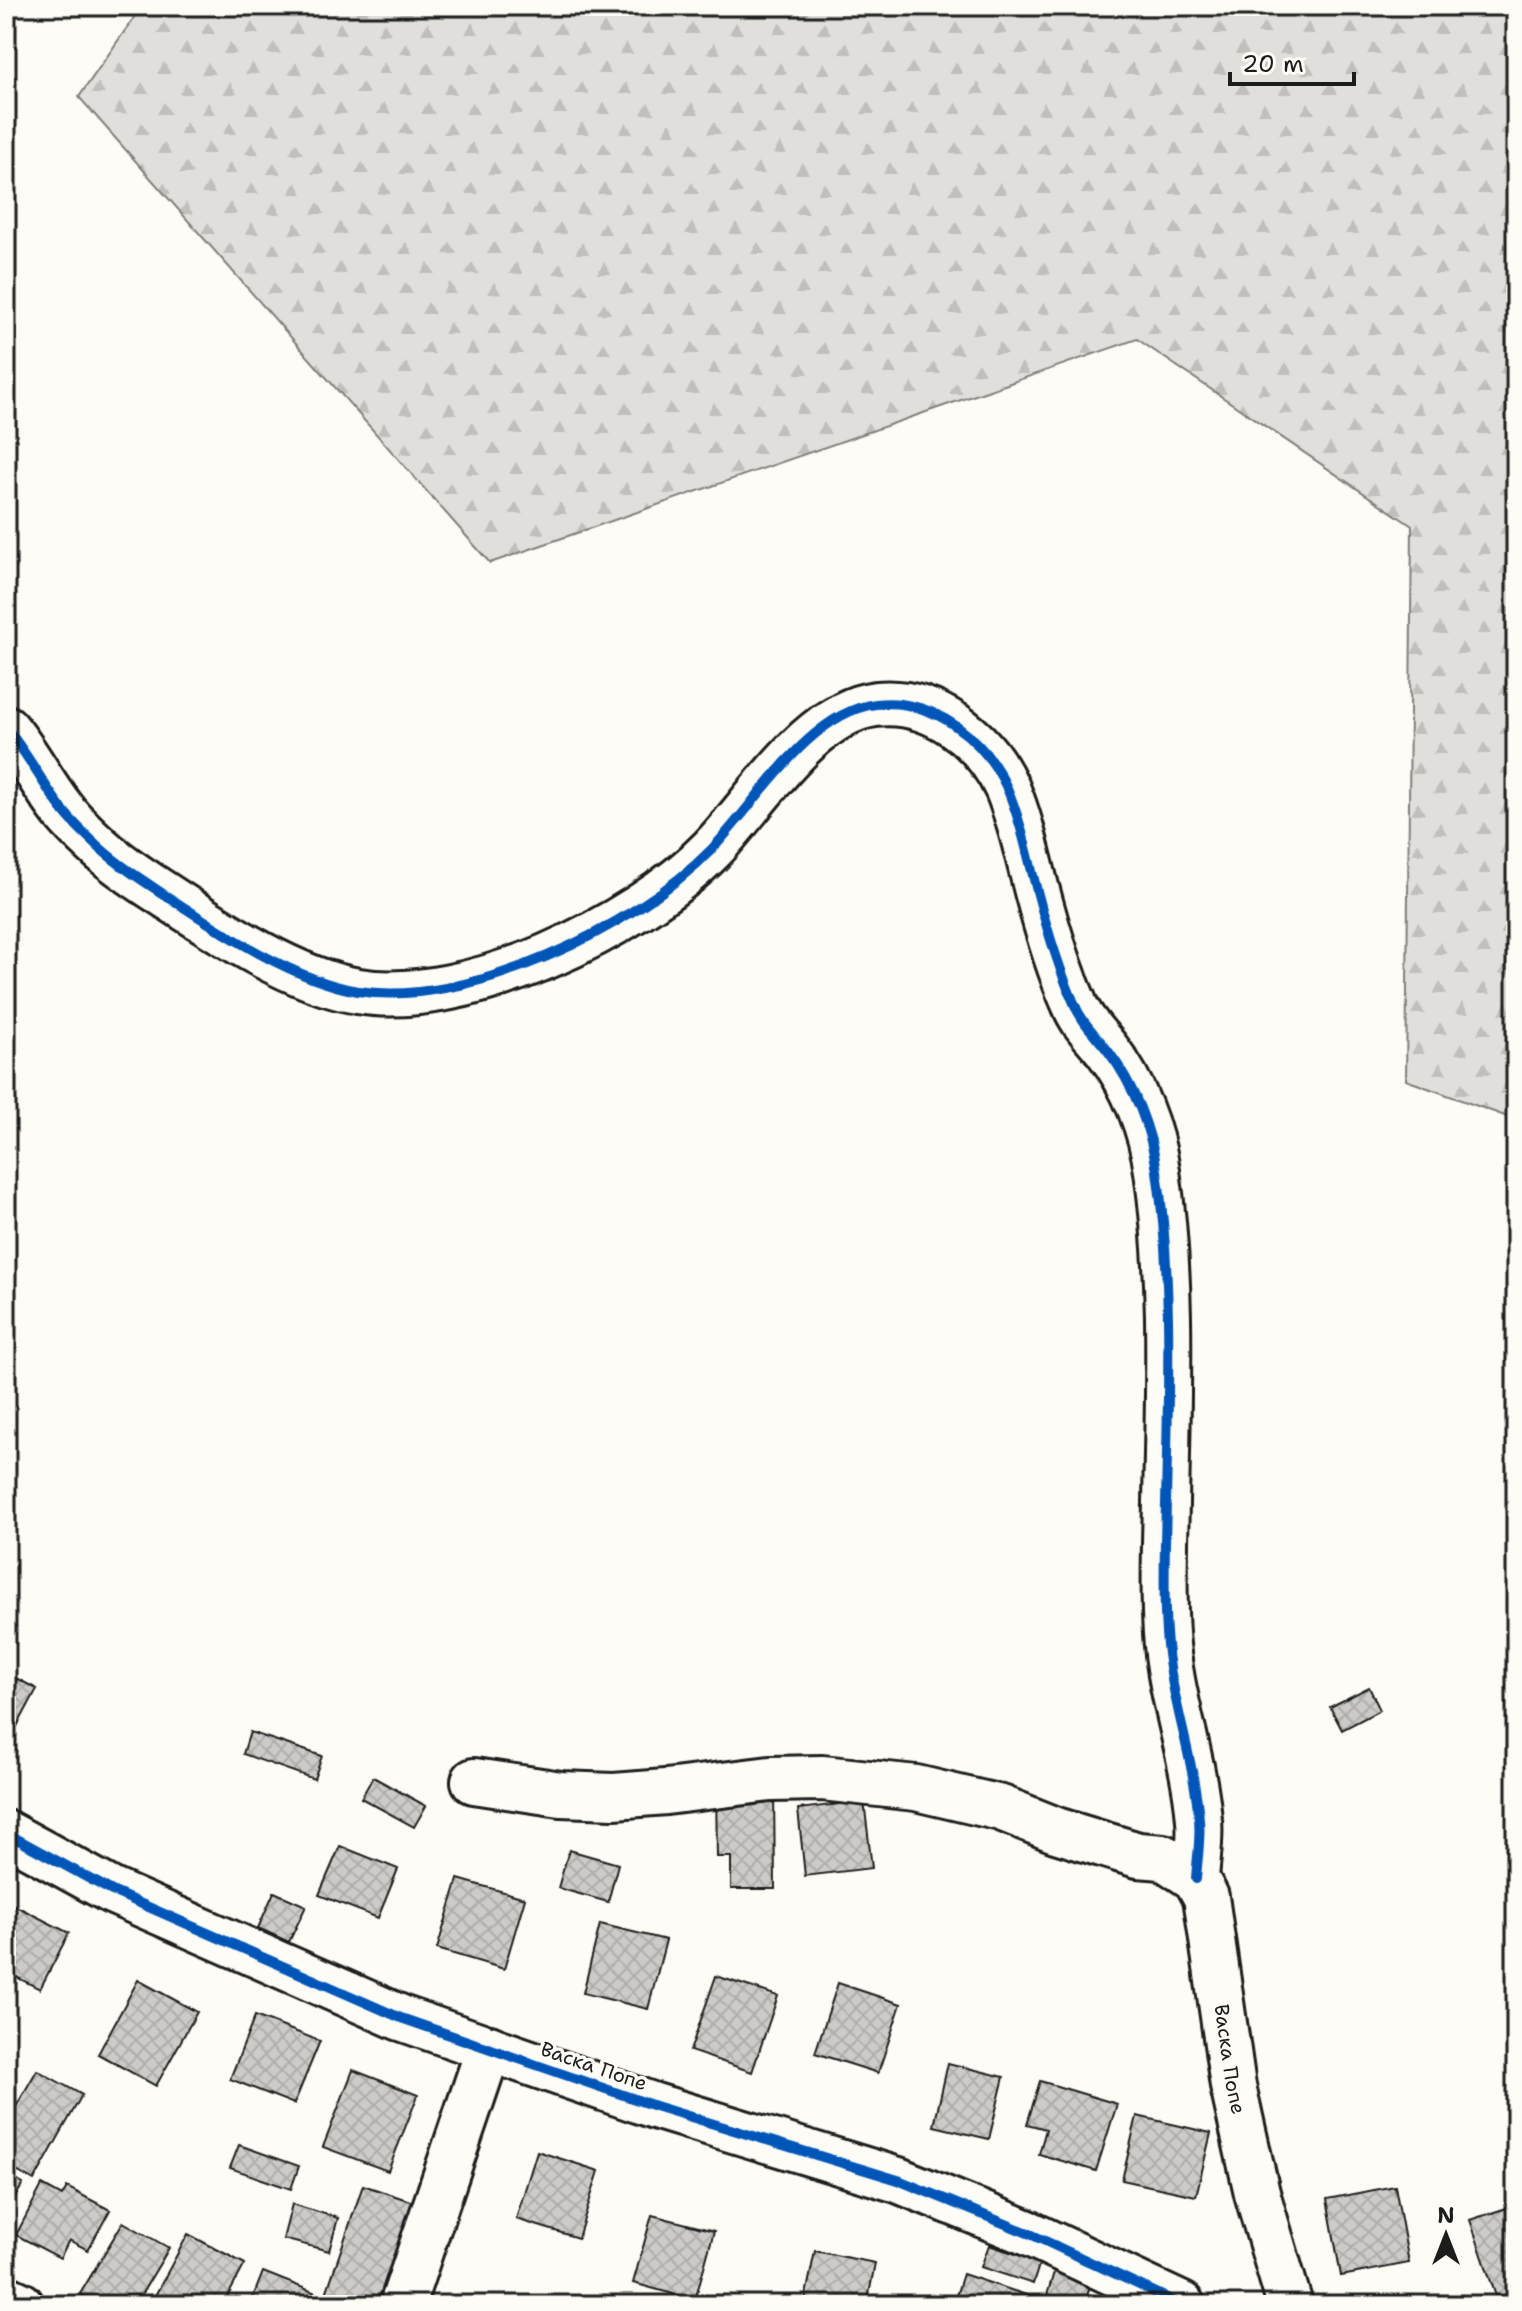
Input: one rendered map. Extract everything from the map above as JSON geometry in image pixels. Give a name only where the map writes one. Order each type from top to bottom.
[{"type":"street","points":[[6,728],[67,815],[106,854],[145,882],[235,939],[310,978],[360,992],[395,995],[430,992],[484,978],[560,950],[625,917],[666,890],[701,861],[816,731],[847,712],[882,704],[918,708],[949,721],[976,742],[993,763],[1006,787],[1027,851],[1056,961],[1078,1013],[1126,1080],[1150,1137],[1157,1169],[1165,1255],[1167,1331],[1165,1628],[1170,1680],[1199,1821],[1196,1879]]},
{"type":"street","points":[[474,1781],[561,1794],[614,1796],[770,1779],[873,1781],[959,1796],[1138,1855],[1163,1857],[1196,1879]]},
{"type":"street","name":"Васка Попе","points":[[6,1833],[112,1891],[401,2018],[655,2106],[898,2180],[1028,2233],[1182,2305]]},
{"type":"street","name":"Васка Попе","points":[[1196,1879],[1206,1897],[1233,2086],[1253,2177],[1290,2305]]},
{"type":"street","points":[[402,2305],[489,2048]]},
{"type":"street","points":[[6,2298],[21,2305]]},
{"type":"green space","points":[[142,6],[1516,6],[1516,1120],[1406,1080],[1412,526],[1137,339],[490,563],[79,97]]},
{"type":"building","points":[[6,1673],[37,1689],[6,1747]]},
{"type":"building","points":[[1369,1687],[1380,1710],[1342,1730],[1330,1707]]},
{"type":"building","points":[[250,1732],[322,1756],[314,1779],[243,1754]]},
{"type":"building","points":[[373,1777],[426,1806],[414,1827],[361,1798]]},
{"type":"building","points":[[716,1790],[774,1790],[775,1889],[731,1889],[731,1857],[717,1857]]},
{"type":"building","points":[[864,1801],[872,1868],[805,1876],[798,1809]]},
{"type":"building","points":[[340,1846],[398,1869],[378,1918],[319,1895]]},
{"type":"building","points":[[569,1850],[618,1864],[608,1902],[558,1888]]},
{"type":"building","points":[[458,1879],[525,1898],[504,1969],[437,1949]]},
{"type":"building","points":[[274,1892],[306,1906],[289,1942],[258,1928]]},
{"type":"building","points":[[8,1902],[69,1933],[40,1989],[6,1972]]},
{"type":"building","points":[[600,1924],[666,1940],[648,2009],[583,1993]]},
{"type":"building","points":[[716,1976],[778,1996],[752,2072],[690,2051]]},
{"type":"building","points":[[138,1980],[197,2012],[156,2086],[98,2054]]},
{"type":"building","points":[[838,1983],[901,2004],[878,2073],[815,2053]]},
{"type":"building","points":[[255,2016],[320,2041],[294,2104],[230,2079]]},
{"type":"building","points":[[948,2063],[1004,2077],[989,2139],[934,2126]]},
{"type":"building","points":[[37,2070],[82,2095],[34,2181],[6,2165],[6,2124]]},
{"type":"building","points":[[353,2070],[418,2095],[388,2171],[323,2147]]},
{"type":"building","points":[[1040,2081],[1117,2104],[1096,2171],[1039,2154],[1046,2129],[1027,2124]]},
{"type":"building","points":[[1137,2116],[1211,2133],[1196,2196],[1122,2180]]},
{"type":"building","points":[[239,2145],[299,2166],[291,2189],[230,2168]]},
{"type":"building","points":[[537,2151],[599,2171],[578,2238],[516,2219]]},
{"type":"building","points":[[6,2174],[23,2184],[6,2212]]},
{"type":"building","points":[[42,2185],[62,2196],[67,2187],[110,2210],[88,2250],[69,2240],[60,2258],[16,2235]]},
{"type":"building","points":[[363,2185],[416,2203],[382,2305],[358,2305],[326,2294]]},
{"type":"building","points":[[1395,2186],[1409,2263],[1341,2276],[1327,2199]]},
{"type":"building","points":[[292,2204],[338,2218],[329,2251],[283,2239]]},
{"type":"building","points":[[1516,2205],[1516,2299],[1499,2305],[1470,2220]]},
{"type":"building","points":[[652,2215],[714,2231],[695,2300],[633,2283]]},
{"type":"building","points":[[123,2222],[169,2248],[135,2305],[98,2305],[80,2294]]},
{"type":"building","points":[[188,2234],[245,2264],[223,2305],[150,2305]]},
{"type":"building","points":[[989,2245],[1040,2262],[1033,2284],[981,2267]]},
{"type":"building","points":[[815,2251],[875,2263],[867,2305],[804,2305]]},
{"type":"building","points":[[1055,2269],[1092,2280],[1084,2305],[1044,2305]]},
{"type":"building","points":[[263,2272],[316,2293],[311,2305],[250,2305]]},
{"type":"building","points":[[963,2274],[1035,2298],[1033,2305],[953,2305]]},
{"type":"cycle path","points":[[6,728],[71,819],[109,856],[142,880],[259,953],[309,977],[358,991],[401,993],[449,987],[498,975],[547,956],[640,907],[679,879],[711,850],[806,742],[828,724],[852,711],[876,704],[917,708],[954,725],[970,738],[985,753],[1007,788],[1068,989],[1081,1016],[1126,1078],[1146,1124],[1154,1155],[1162,1212],[1167,1295],[1166,1633],[1199,1820],[1196,1879]]},
{"type":"cycle path","points":[[6,1833],[112,1891],[401,2018],[655,2106],[898,2180],[1028,2233],[1182,2305]]}]
